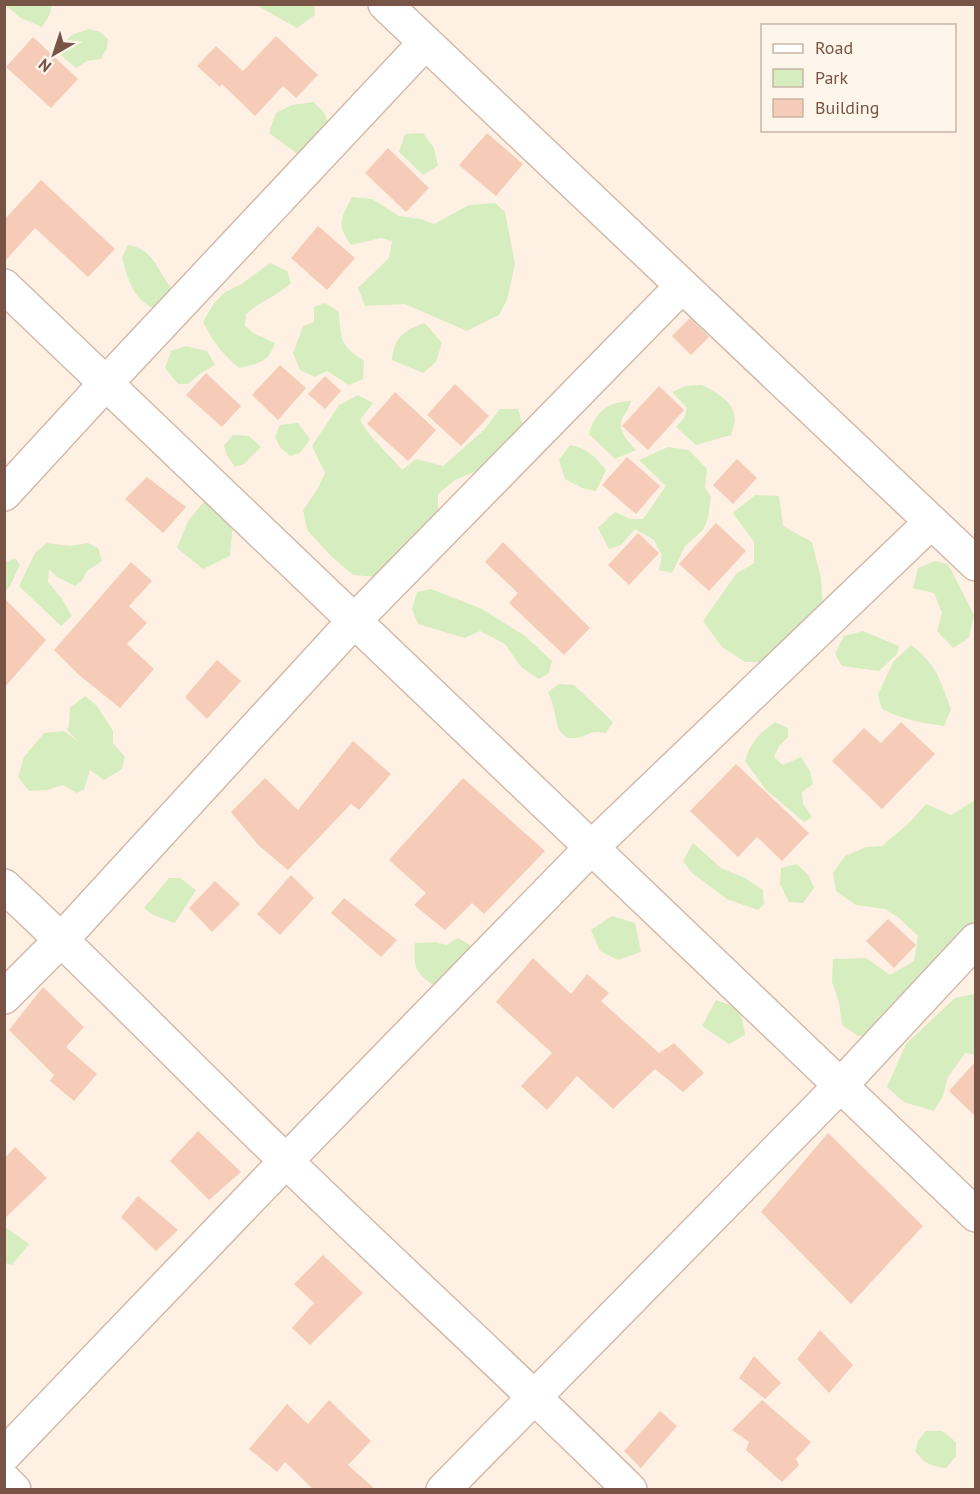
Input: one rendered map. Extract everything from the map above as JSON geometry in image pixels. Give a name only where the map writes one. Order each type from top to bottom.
[{"type":"street","points":[[385,4],[975,564]]},
{"type":"street","points":[[4,494],[425,43]]},
{"type":"street","points":[[4,286],[107,382],[975,1215]]},
{"type":"street","points":[[4,997],[62,939],[354,621],[682,286]]},
{"type":"street","points":[[4,1455],[591,848],[931,522]]},
{"type":"street","points":[[4,886],[62,939],[286,1161],[630,1490]]},
{"type":"street","points":[[443,1490],[840,1086],[975,940]]},
{"type":"street","points":[[4,1480],[14,1490]]},
{"type":"green space","points":[[5,5],[52,5],[50,14],[42,27],[21,18]]},
{"type":"green space","points":[[258,5],[314,5],[315,15],[297,28]]},
{"type":"green space","points":[[89,29],[100,32],[108,39],[107,48],[101,59],[87,61],[76,68],[57,52],[71,35]]},
{"type":"green space","points":[[314,102],[325,114],[329,127],[299,155],[269,133],[276,113],[292,105]]},
{"type":"green space","points":[[423,133],[434,148],[438,166],[423,175],[399,152],[405,134]]},
{"type":"green space","points":[[352,197],[372,199],[399,216],[421,219],[434,224],[469,205],[495,203],[505,212],[515,264],[507,300],[499,315],[467,331],[405,304],[365,306],[358,288],[389,258],[392,241],[381,238],[351,245],[343,232],[342,221]]},
{"type":"green space","points":[[128,245],[137,247],[150,256],[173,290],[162,304],[153,308],[146,304],[132,288],[122,258]]},
{"type":"green space","points":[[270,263],[287,271],[291,283],[246,314],[245,326],[253,333],[275,343],[269,355],[262,361],[239,368],[218,347],[203,322],[214,303],[225,292],[240,285]]},
{"type":"green space","points":[[325,303],[339,312],[343,341],[350,351],[364,361],[363,379],[349,385],[327,371],[315,377],[300,370],[293,353],[303,326],[314,322],[314,307]]},
{"type":"green space","points":[[425,323],[442,343],[436,362],[423,373],[392,360],[395,346],[401,336],[411,328]]},
{"type":"green space","points":[[186,346],[207,351],[215,365],[188,384],[178,384],[165,368],[171,351]]},
{"type":"green space","points":[[702,385],[719,394],[728,403],[732,408],[735,422],[731,435],[696,445],[676,427],[684,418],[687,408],[672,392],[686,386]]},
{"type":"green space","points":[[358,395],[373,403],[360,420],[364,427],[402,470],[416,459],[443,466],[484,430],[500,409],[518,409],[525,433],[504,459],[455,480],[438,494],[438,514],[378,577],[353,575],[331,556],[307,530],[303,510],[317,490],[325,473],[312,446],[339,405]]},
{"type":"green space","points":[[631,401],[622,419],[621,428],[624,436],[636,450],[615,459],[589,434],[595,420],[603,410],[615,403]]},
{"type":"green space","points":[[298,423],[310,439],[300,453],[290,456],[280,447],[275,437],[280,425]]},
{"type":"green space","points":[[233,435],[249,436],[261,447],[244,464],[235,467],[226,454],[224,445]]},
{"type":"green space","points":[[570,445],[586,451],[606,470],[596,491],[582,488],[565,479],[559,460]]},
{"type":"green space","points":[[668,447],[689,450],[707,469],[705,487],[711,497],[708,518],[703,530],[685,546],[672,573],[659,570],[662,555],[654,540],[635,529],[621,545],[609,549],[598,528],[615,512],[630,519],[643,519],[666,486],[639,460]]},
{"type":"green space","points":[[755,495],[779,496],[783,526],[812,542],[821,578],[823,611],[773,662],[745,662],[722,647],[703,621],[736,574],[754,563],[754,542],[733,513]]},
{"type":"green space","points":[[206,499],[234,512],[230,556],[203,569],[177,548],[188,521]]},
{"type":"green space","points":[[47,543],[70,546],[88,543],[98,548],[102,561],[87,571],[81,582],[75,586],[57,577],[49,569],[48,582],[72,616],[61,626],[19,586],[35,553]]},
{"type":"green space","points":[[15,558],[20,565],[9,588],[5,590],[5,563]]},
{"type":"green space","points":[[935,561],[948,564],[974,615],[969,638],[953,648],[937,631],[942,613],[934,593],[913,588],[918,568]]},
{"type":"green space","points":[[431,589],[482,609],[525,636],[552,661],[549,673],[539,679],[521,667],[505,644],[480,631],[465,638],[418,624],[412,609],[417,592]]},
{"type":"green space","points":[[863,631],[899,646],[897,654],[879,671],[842,666],[835,654],[844,636]]},
{"type":"green space","points":[[911,645],[932,666],[940,681],[951,709],[944,726],[912,720],[882,709],[878,695],[893,662]]},
{"type":"green space","points":[[559,684],[574,685],[613,722],[606,733],[596,732],[568,738],[560,732],[548,692]]},
{"type":"green space","points":[[85,696],[97,706],[113,731],[113,743],[125,757],[122,769],[104,780],[90,770],[84,789],[77,793],[63,785],[47,790],[29,791],[18,777],[24,757],[44,733],[64,731],[79,742],[66,729],[69,727],[70,708]]},
{"type":"green space","points":[[775,722],[788,728],[788,737],[779,746],[774,757],[783,765],[801,757],[810,771],[813,784],[802,792],[803,804],[812,817],[804,822],[766,790],[745,761],[756,739]]},
{"type":"green space","points":[[975,800],[975,931],[874,1034],[858,1036],[842,1025],[839,1002],[832,982],[833,959],[866,958],[890,975],[914,961],[918,936],[899,918],[885,909],[856,905],[836,891],[833,873],[845,856],[866,847],[882,846],[909,823],[926,804],[951,815]]},
{"type":"green space","points":[[693,843],[721,868],[745,878],[763,890],[764,904],[758,910],[727,899],[692,873],[683,861]]},
{"type":"green space","points":[[797,864],[809,876],[814,888],[803,903],[789,902],[780,884],[781,868]]},
{"type":"green space","points":[[169,878],[180,878],[196,890],[175,923],[153,915],[144,908]]},
{"type":"green space","points":[[612,916],[635,923],[641,952],[618,960],[600,951],[591,930]]},
{"type":"green space","points":[[458,938],[470,945],[483,946],[439,989],[418,971],[415,960],[415,943],[436,942],[446,945]]},
{"type":"green space","points":[[974,994],[976,996],[975,1055],[965,1053],[948,1077],[943,1096],[934,1111],[904,1102],[887,1087],[906,1044],[955,998]]},
{"type":"green space","points":[[716,1000],[730,1005],[741,1016],[745,1035],[729,1044],[702,1026]]},
{"type":"green space","points":[[5,1227],[29,1244],[12,1265],[5,1263]]},
{"type":"green space","points":[[926,1431],[942,1431],[956,1442],[956,1456],[946,1468],[929,1464],[915,1451],[918,1441]]},
{"type":"building","points":[[276,36],[318,75],[296,98],[283,86],[255,116],[222,84],[220,87],[197,66],[216,46],[243,71]]},
{"type":"building","points":[[33,37],[78,79],[51,108],[6,67]]},
{"type":"building","points":[[487,133],[523,164],[496,196],[459,165]]},
{"type":"building","points":[[388,148],[429,188],[406,212],[365,173]]},
{"type":"building","points":[[41,180],[115,249],[88,277],[35,228],[4,262],[4,220]]},
{"type":"building","points":[[318,226],[355,258],[327,290],[291,258]]},
{"type":"building","points":[[690,318],[709,337],[691,355],[672,336]]},
{"type":"building","points":[[280,365],[306,388],[278,420],[252,395]]},
{"type":"building","points":[[206,373],[241,406],[222,427],[186,395]]},
{"type":"building","points":[[325,376],[341,391],[325,409],[308,394]]},
{"type":"building","points":[[455,384],[489,416],[461,446],[427,415]]},
{"type":"building","points":[[659,386],[684,410],[648,450],[622,426]]},
{"type":"building","points":[[395,392],[436,430],[408,461],[367,424]]},
{"type":"building","points":[[627,457],[660,486],[636,514],[602,485]]},
{"type":"building","points":[[737,459],[757,478],[733,504],[713,485]]},
{"type":"building","points":[[147,477],[186,507],[163,533],[125,499]]},
{"type":"building","points":[[716,523],[746,551],[709,591],[679,564]]},
{"type":"building","points":[[638,533],[659,553],[629,585],[608,565]]},
{"type":"building","points":[[503,542],[590,628],[564,655],[509,603],[518,593],[485,562]]},
{"type":"building","points":[[131,562],[152,581],[129,606],[147,623],[127,644],[154,669],[120,708],[79,675],[54,650]]},
{"type":"building","points":[[4,598],[46,640],[4,688]]},
{"type":"building","points":[[217,660],[241,681],[207,719],[185,697]]},
{"type":"building","points":[[901,722],[935,754],[882,809],[832,761],[864,728],[881,743]]},
{"type":"building","points":[[353,741],[391,774],[359,810],[351,804],[288,870],[258,845],[231,812],[265,778],[298,810]]},
{"type":"building","points":[[736,764],[809,833],[782,861],[757,837],[738,857],[690,811]]},
{"type":"building","points":[[463,778],[545,851],[484,914],[472,903],[445,930],[414,905],[426,893],[389,860]]},
{"type":"building","points":[[291,875],[314,898],[280,935],[257,914]]},
{"type":"building","points":[[215,881],[240,904],[212,932],[189,908]]},
{"type":"building","points":[[344,898],[397,940],[381,957],[331,913]]},
{"type":"building","points":[[888,919],[916,945],[894,968],[866,941]]},
{"type":"building","points":[[533,958],[571,994],[587,974],[609,993],[601,1001],[659,1053],[674,1043],[704,1073],[683,1092],[655,1069],[613,1109],[577,1076],[547,1110],[521,1086],[552,1053],[496,1002]]},
{"type":"building","points":[[43,987],[84,1027],[66,1047],[97,1074],[74,1101],[50,1081],[54,1075],[9,1030]]},
{"type":"building","points":[[975,1062],[975,1116],[949,1091]]},
{"type":"building","points":[[198,1131],[241,1172],[209,1200],[170,1161]]},
{"type":"building","points":[[828,1133],[923,1226],[851,1304],[761,1212]]},
{"type":"building","points":[[15,1147],[47,1178],[4,1219],[4,1159]]},
{"type":"building","points":[[138,1196],[178,1230],[156,1251],[121,1217]]},
{"type":"building","points":[[323,1255],[363,1293],[310,1345],[292,1328],[314,1303],[294,1284]]},
{"type":"building","points":[[820,1330],[853,1365],[829,1393],[797,1359]]},
{"type":"building","points":[[754,1356],[781,1383],[765,1399],[739,1378]]},
{"type":"building","points":[[329,1400],[371,1441],[348,1465],[376,1490],[314,1490],[285,1462],[277,1472],[249,1449],[287,1404],[308,1424]]},
{"type":"building","points":[[762,1400],[811,1442],[796,1459],[799,1465],[782,1482],[746,1450],[749,1442],[732,1430]]},
{"type":"building","points":[[660,1411],[677,1426],[641,1468],[624,1451]]}]
